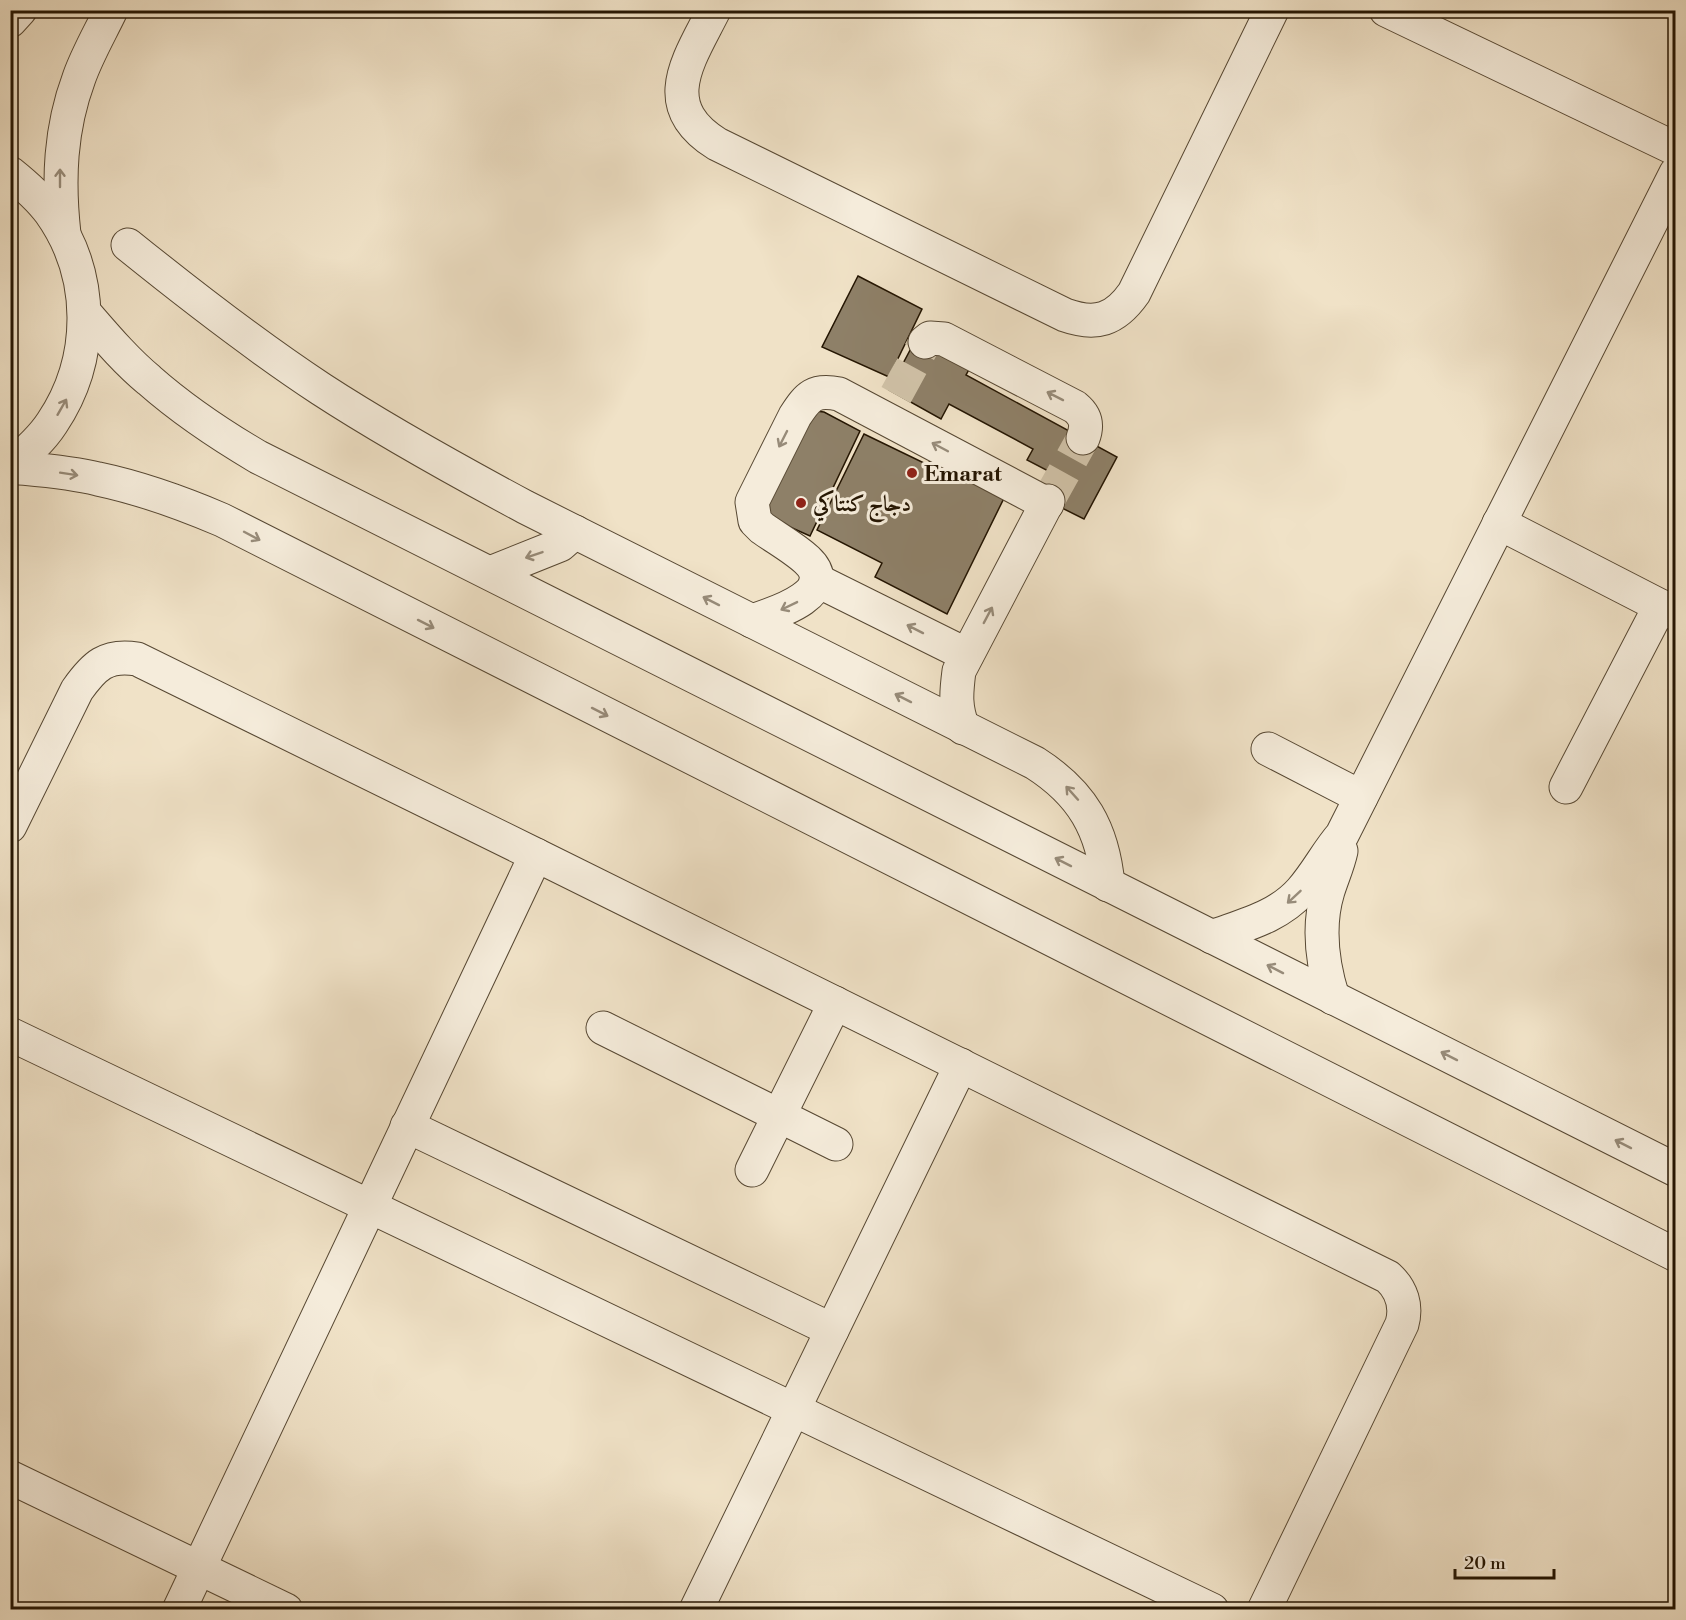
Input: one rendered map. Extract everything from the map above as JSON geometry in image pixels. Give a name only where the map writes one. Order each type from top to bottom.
[{"type":"street","points":[[10,21],[20,10]]},
{"type":"street","points":[[65,236],[60,171],[67,117],[80,76],[111,10]]},
{"type":"street","points":[[714,10],[682,77],[685,109],[693,124],[704,136],[1065,315],[1080,320],[1096,321],[1111,316],[1125,306],[1134,293],[1272,10]]},
{"type":"street","points":[[1386,10],[1676,149]]},
{"type":"street","points":[[10,173],[31,190],[65,236],[79,273],[85,313],[83,343],[77,372],[66,399],[51,425],[32,448],[10,467]]},
{"type":"street","points":[[1212,937],[1261,919],[1284,907],[1303,889],[1325,855],[1342,835],[1676,173]]},
{"type":"street","points":[[128,245],[190,295],[319,388],[455,470],[1053,774],[1082,804],[1093,823],[1106,863],[1108,885]]},
{"type":"street","points":[[85,313],[114,347],[147,379],[182,408],[219,434],[258,457],[1676,1170]]},
{"type":"street","points":[[925,342],[930,338],[944,339],[1075,407],[1082,412],[1085,420],[1086,428],[1083,438]]},
{"type":"street","points":[[752,621],[792,606],[812,590],[816,580],[815,570],[807,560],[755,521],[753,502],[795,416],[813,394],[825,391],[890,406],[1048,502],[959,671],[956,691],[957,712],[963,728]]},
{"type":"street","points":[[10,467],[97,478],[182,503],[222,520],[1676,1255]]},
{"type":"street","points":[[1499,524],[1668,610],[1566,787]]},
{"type":"street","points":[[490,573],[560,545],[575,532]]},
{"type":"street","points":[[816,580],[967,655]]},
{"type":"street","points":[[10,826],[77,690],[89,673],[106,661],[127,657],[147,663],[1388,1277],[1399,1290],[1404,1307],[1402,1324],[1264,1610]]},
{"type":"street","points":[[1268,749],[1362,797]]},
{"type":"street","points":[[1333,998],[1324,967],[1323,914],[1341,854],[1342,835]]},
{"type":"street","points":[[179,1610],[536,855]]},
{"type":"street","points":[[752,1170],[835,1003]]},
{"type":"street","points":[[603,1028],[836,1144]]},
{"type":"street","points":[[10,1034],[1212,1610]]},
{"type":"street","points":[[696,1610],[961,1065]]},
{"type":"street","points":[[407,1126],[832,1330]]},
{"type":"street","points":[[10,1477],[286,1610]]},
{"type":"building","points":[[858,276],[922,309],[889,377],[822,347]]},
{"type":"building","points":[[917,337],[971,366],[966,375],[1117,457],[1084,519],[1046,500],[1058,476],[1027,460],[1033,449],[949,404],[941,419],[889,390]]},
{"type":"building","points":[[815,411],[824,412],[860,431],[810,536],[772,519],[764,493]]},
{"type":"building","points":[[864,434],[928,465],[934,451],[1009,488],[947,614],[875,577],[882,563],[817,530]]},
{"type":"tunnel","points":[[896,395],[925,342]]},
{"type":"tunnel","points":[[1048,501],[1083,438]]},
{"type":"place","name":"Emarat","points":[[912,473]]},
{"type":"place","name":"دجاج كنتاكي","points":[[801,503]]}]
